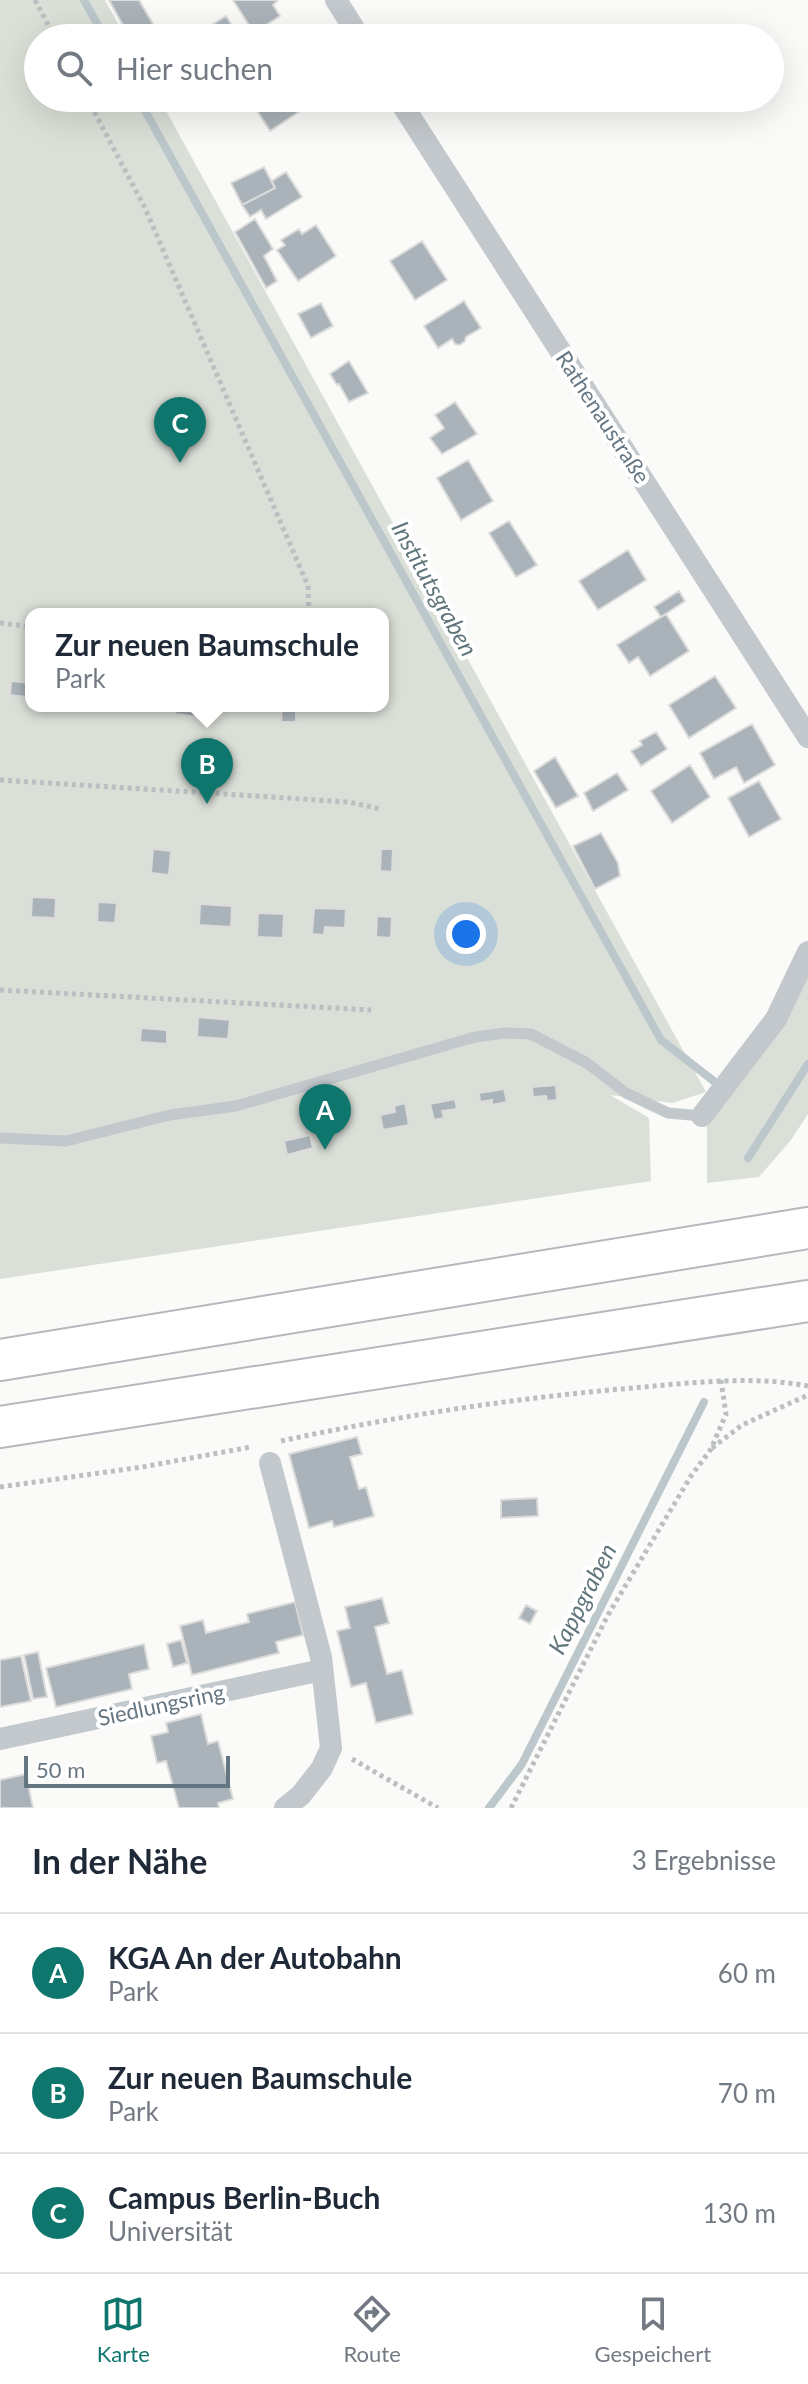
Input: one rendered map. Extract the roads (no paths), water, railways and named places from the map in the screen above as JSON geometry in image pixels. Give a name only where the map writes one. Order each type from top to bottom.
[{"type":"highway","points":[[0,1360],[808,1228]]},
{"type":"highway","points":[[0,1427],[808,1301]]},
{"type":"street","points":[[336,0],[351,24]]},
{"type":"street","name":"Rathenaustraße","points":[[407,112],[808,737]]},
{"type":"street","points":[[702,1116],[776,1019],[808,952]]},
{"type":"street","points":[[267,1454],[322,1670],[331,1748],[322,1768],[301,1795],[285,1808]]},
{"type":"street","name":"Siedlungsring","points":[[0,1739],[322,1670]]},
{"type":"lane","points":[[0,1138],[66,1141],[170,1115],[236,1106],[475,1037],[505,1033],[531,1034],[587,1063],[626,1093],[668,1113],[702,1116]]},
{"type":"waterway","name":"Institutsgraben","points":[[84,0],[97,24]]},
{"type":"waterway","name":"Institutsgraben","points":[[146,112],[661,1040],[715,1082]]},
{"type":"waterway","points":[[748,1158],[808,1064]]},
{"type":"waterway","name":"Kappgraben","points":[[489,1808],[522,1764],[704,1402]]},
{"type":"place","name":"Campus Berlin-Buch","points":[[180,463]]},
{"type":"place","name":"Zur neuen Baumschule","points":[[207,804]]},
{"type":"place","name":"KGA An der Autobahn","points":[[325,1150]]}]
